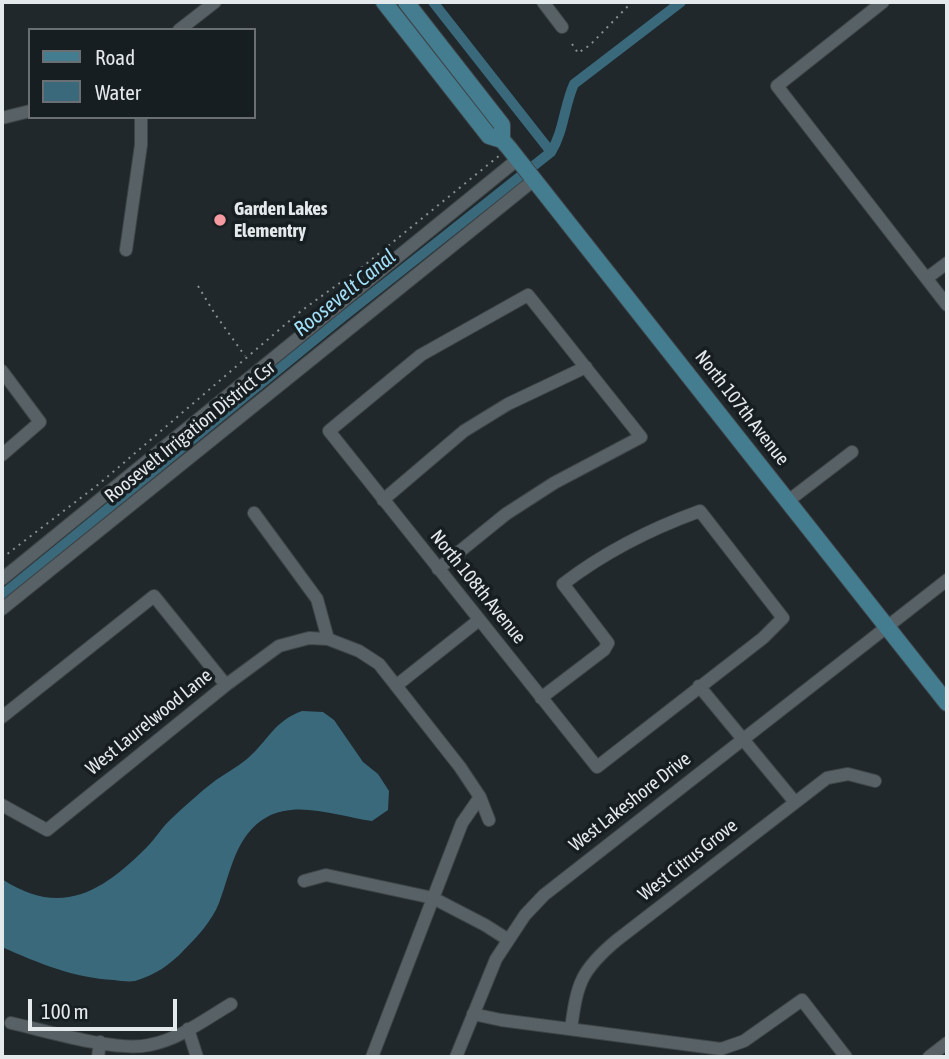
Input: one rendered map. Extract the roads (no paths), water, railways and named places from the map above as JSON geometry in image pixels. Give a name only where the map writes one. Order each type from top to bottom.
[{"type":"main road","name":"North 107th Avenue","points":[[384,2],[489,136],[512,152],[947,703]]},
{"type":"main road","name":"North 107th Avenue","points":[[406,2],[502,125],[512,152]]},
{"type":"street","points":[[182,28],[215,2]]},
{"type":"street","points":[[543,2],[562,27]]},
{"type":"street","points":[[883,2],[776,86],[947,305]]},
{"type":"street","points":[[2,118],[28,112]]},
{"type":"street","points":[[126,250],[141,145],[141,119]]},
{"type":"street","name":"Roosevelt Irrigation District Csr","points":[[2,579],[512,152]]},
{"type":"street","name":"Roosevelt Irrigation District Csr","points":[[2,609],[534,180]]},
{"type":"street","points":[[927,278],[947,263]]},
{"type":"street","name":"North 108th Avenue","points":[[586,367],[528,295],[421,355],[328,431],[597,767],[699,686]]},
{"type":"street","points":[[383,499],[464,431],[508,404],[586,367],[641,437],[554,483],[506,514],[438,569]]},
{"type":"street","points":[[2,371],[40,422],[2,455]]},
{"type":"street","points":[[788,501],[852,452]]},
{"type":"street","points":[[541,698],[604,650],[608,643],[564,584],[594,560],[654,528],[700,511],[783,618],[763,638],[699,686],[794,802]]},
{"type":"street","points":[[254,513],[317,598],[328,639],[359,651],[379,664],[480,797],[489,820]]},
{"type":"street","name":"West Lakeshore Drive","points":[[456,1057],[496,959],[507,939],[544,895],[947,580]]},
{"type":"street","points":[[2,717],[154,596],[226,685]]},
{"type":"street","points":[[397,685],[479,620]]},
{"type":"street","name":"West Laurelwood Lane","points":[[2,805],[47,830],[226,685],[279,646],[309,638],[328,639]]},
{"type":"street","name":"West Citrus Grove","points":[[571,1029],[576,994],[585,972],[599,955],[827,778],[848,774],[875,781]]},
{"type":"street","points":[[372,1057],[463,823],[480,797]]},
{"type":"street","points":[[304,881],[326,875],[433,898],[474,918],[507,939]]},
{"type":"street","points":[[473,1014],[721,1049],[744,1041],[802,1000],[846,1057]]},
{"type":"street","points":[[11,1023],[100,1042],[130,1046],[150,1045],[188,1029],[231,1004]]},
{"type":"street","points":[[188,1029],[197,1057]]},
{"type":"street","points":[[98,1057],[100,1042]]},
{"type":"street","points":[[929,1057],[947,1043]]},
{"type":"water","points":[[302,711],[323,712],[334,720],[363,762],[378,774],[389,791],[388,810],[372,821],[305,810],[279,812],[267,817],[256,825],[241,844],[219,903],[204,928],[173,960],[156,973],[142,979],[99,979],[70,973],[2,947],[2,879],[23,891],[43,897],[62,898],[97,887],[130,863],[198,794],[247,759],[285,720]]},
{"type":"waterway","points":[[433,2],[551,152]]},
{"type":"waterway","name":"Roosevelt Canal","points":[[2,595],[339,320],[551,152],[559,136],[574,84],[681,2]]},
{"type":"place","name":"Garden Lakes Elementry","points":[[220,220]]}]
